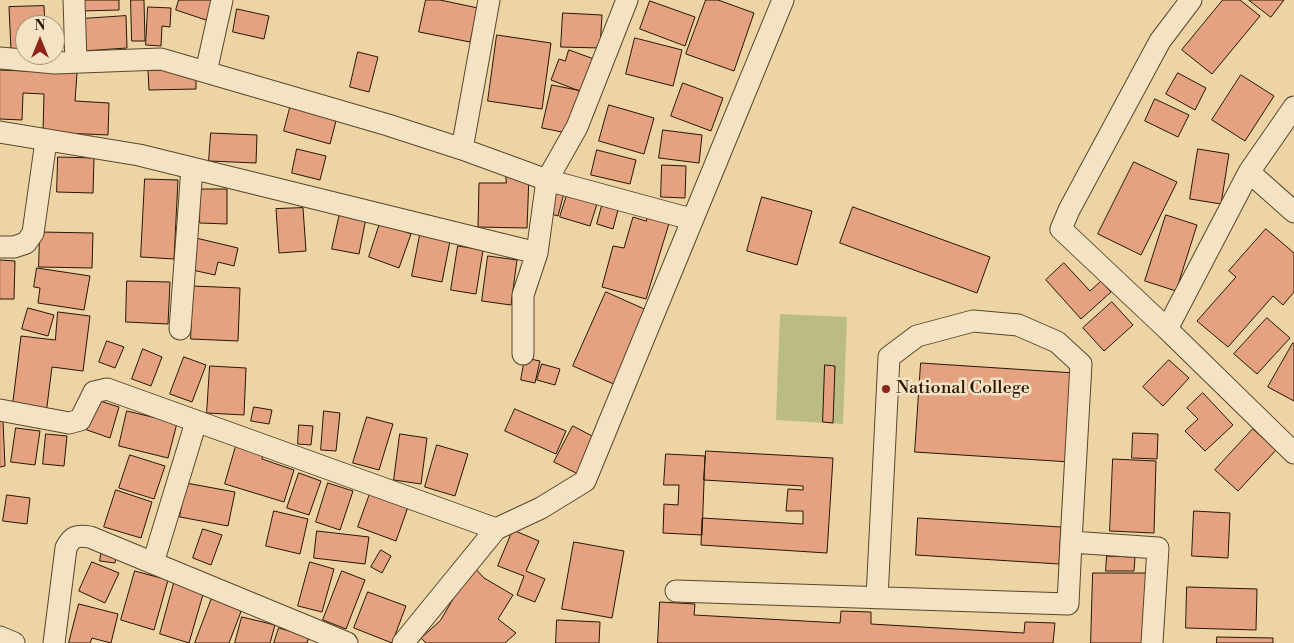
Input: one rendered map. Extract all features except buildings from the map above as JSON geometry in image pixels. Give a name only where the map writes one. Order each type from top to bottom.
[{"type":"street","points":[[74,0],[76,62]]},
{"type":"street","points":[[206,72],[222,0]]},
{"type":"street","points":[[462,149],[489,0]]},
{"type":"street","points":[[523,354],[523,295],[537,253],[547,180],[577,127],[627,0]]},
{"type":"street","points":[[404,643],[496,530],[541,508],[585,482],[691,219],[783,0]]},
{"type":"street","points":[[1191,0],[1160,41],[1069,210],[1062,229],[1167,328],[1294,453]]},
{"type":"street","points":[[0,58],[55,63],[161,59],[462,149],[547,180],[691,219]]},
{"type":"street","points":[[1167,328],[1249,172],[1294,107]]},
{"type":"street","points":[[0,132],[139,155],[537,253]]},
{"type":"street","points":[[0,247],[14,247],[26,244],[33,233],[46,141]]},
{"type":"street","points":[[180,329],[192,168]]},
{"type":"street","points":[[1249,172],[1294,212]]},
{"type":"street","points":[[676,591],[877,598],[1068,604],[1081,364],[1057,342],[1018,325],[973,321],[917,336],[889,357],[877,598]]},
{"type":"street","points":[[0,410],[69,423],[80,420],[94,392],[107,389],[496,530]]},
{"type":"street","points":[[153,563],[196,422]]},
{"type":"street","points":[[54,643],[66,548],[70,539],[79,535],[90,537],[347,643]]},
{"type":"street","points":[[1071,542],[1158,548],[1152,643]]},
{"type":"street","points":[[0,637],[14,643]]},
{"type":"green space","points":[[780,314],[847,317],[843,424],[776,420]]},
{"type":"place","name":"National College","points":[[886,389]]}]
